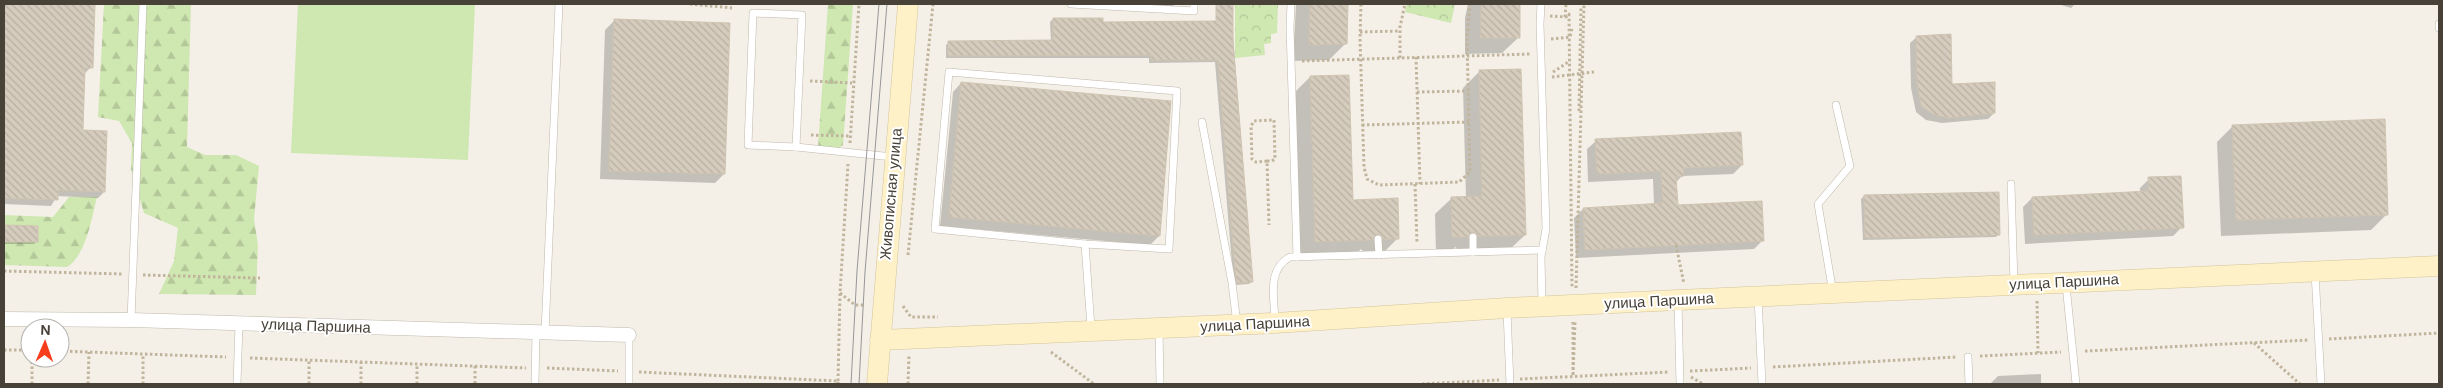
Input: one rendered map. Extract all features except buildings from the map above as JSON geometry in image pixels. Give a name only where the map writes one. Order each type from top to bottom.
[{"type":"street","name":"Живописная улица","points":[[877,384],[908,4]]},
{"type":"street","name":"улица Паршина","points":[[880,340],[1275,323],[1542,306],[1681,292],[1758,296],[2439,266]]},
{"type":"street","name":"улица Паршина","points":[[4,319],[131,320],[629,335]]},
{"type":"lane","points":[[131,320],[143,4]]},
{"type":"lane","points":[[535,384],[535,368],[540,332],[559,4]]},
{"type":"lane","points":[[1071,4],[1194,11],[1194,4]]},
{"type":"lane","points":[[1291,4],[1297,257]]},
{"type":"lane","points":[[1541,4],[1540,39],[1546,229],[1542,250],[1542,306]]},
{"type":"lane","points":[[796,147],[802,15],[753,13],[748,145],[796,147],[895,157]]},
{"type":"lane","points":[[949,72],[1178,91],[1169,249],[1085,244],[935,230],[949,72]]},
{"type":"lane","points":[[1833,293],[1818,204],[1850,166],[1836,105]]},
{"type":"lane","points":[[1202,122],[1232,283],[1237,325]]},
{"type":"lane","points":[[2011,184],[2014,284]]},
{"type":"lane","points":[[1473,237],[1473,252]]},
{"type":"lane","points":[[1378,240],[1379,255]]},
{"type":"lane","points":[[1085,244],[1092,332]]},
{"type":"lane","points":[[1275,323],[1275,272],[1282,261],[1297,257],[1542,250]]},
{"type":"lane","points":[[2314,271],[2321,384]]},
{"type":"lane","points":[[2066,282],[2076,384]]},
{"type":"lane","points":[[1680,384],[1681,292]]},
{"type":"lane","points":[[1758,296],[1762,384]]},
{"type":"lane","points":[[1507,308],[1510,382]]},
{"type":"lane","points":[[237,384],[239,324]]},
{"type":"lane","points":[[1159,329],[1160,384]]},
{"type":"lane","points":[[629,335],[629,384]]},
{"type":"lane","points":[[1968,357],[1969,384]]},
{"type":"path","points":[[690,4],[732,8]]},
{"type":"path","points":[[70,352],[535,368],[838,383],[840,293],[852,83],[859,4]]},
{"type":"path","points":[[1362,4],[1360,59],[1364,166],[1367,178],[1379,185],[1459,182],[1468,176],[1471,164],[1468,91],[1470,4]]},
{"type":"path","points":[[1400,58],[1400,31],[1405,4]]},
{"type":"path","points":[[1566,4],[1565,17],[1569,14],[1570,61],[1572,289]]},
{"type":"path","points":[[1575,297],[1582,5]]},
{"type":"path","points":[[1540,39],[1570,37],[1572,28]]},
{"type":"path","points":[[1360,32],[1400,31]]},
{"type":"path","points":[[1309,60],[1520,54]]},
{"type":"path","points":[[1416,58],[1420,184]]},
{"type":"path","points":[[1570,61],[1547,78],[1594,72]]},
{"type":"path","points":[[799,80],[852,83]]},
{"type":"path","points":[[1417,92],[1468,91]]},
{"type":"path","points":[[1274,120],[1275,158],[1272,161],[1266,161],[1256,162],[1252,159],[1251,126],[1254,121],[1274,120]]},
{"type":"path","points":[[1362,125],[1469,122]]},
{"type":"path","points":[[797,134],[850,136]]},
{"type":"path","points":[[1266,161],[1268,226]]},
{"type":"path","points":[[1415,184],[1416,238]]},
{"type":"path","points":[[1676,245],[1681,292]]},
{"type":"path","points":[[2036,283],[2038,353]]},
{"type":"path","points":[[1573,376],[1574,317]]},
{"type":"path","points":[[1422,384],[1510,382],[1573,376],[2439,333]]},
{"type":"path","points":[[2254,342],[2300,384]]},
{"type":"path","points":[[4,350],[20,350]]},
{"type":"path","points":[[1048,350],[1094,384]]},
{"type":"path","points":[[88,384],[89,352]]},
{"type":"path","points":[[143,354],[143,384]]},
{"type":"path","points":[[908,384],[909,354]]},
{"type":"path","points":[[309,360],[309,384]]},
{"type":"path","points":[[361,362],[361,384]]},
{"type":"path","points":[[417,364],[417,384]]},
{"type":"path","points":[[475,366],[475,384]]},
{"type":"path","points":[[32,368],[32,384]]},
{"type":"green space","points":[[104,4],[191,4],[187,147],[205,155],[236,155],[259,166],[254,219],[258,245],[256,295],[159,294],[174,261],[178,228],[144,213],[131,169],[132,143],[119,121],[98,117]]},
{"type":"green space","points":[[298,4],[475,4],[468,160],[291,153]]},
{"type":"green space","points":[[828,4],[853,4],[843,145],[833,152],[818,147]]},
{"type":"green space","points":[[1235,4],[1278,4],[1277,33],[1271,34],[1271,43],[1264,44],[1265,55],[1235,58]]},
{"type":"green space","points":[[1407,4],[1455,4],[1451,23],[1405,12]]},
{"type":"green space","points":[[69,197],[97,197],[84,245],[74,262],[67,267],[4,265],[4,215],[53,217]]},
{"type":"tram line","points":[[851,384],[857,271],[879,4]]},
{"type":"tram line","points":[[859,384],[865,272],[887,4]]}]
